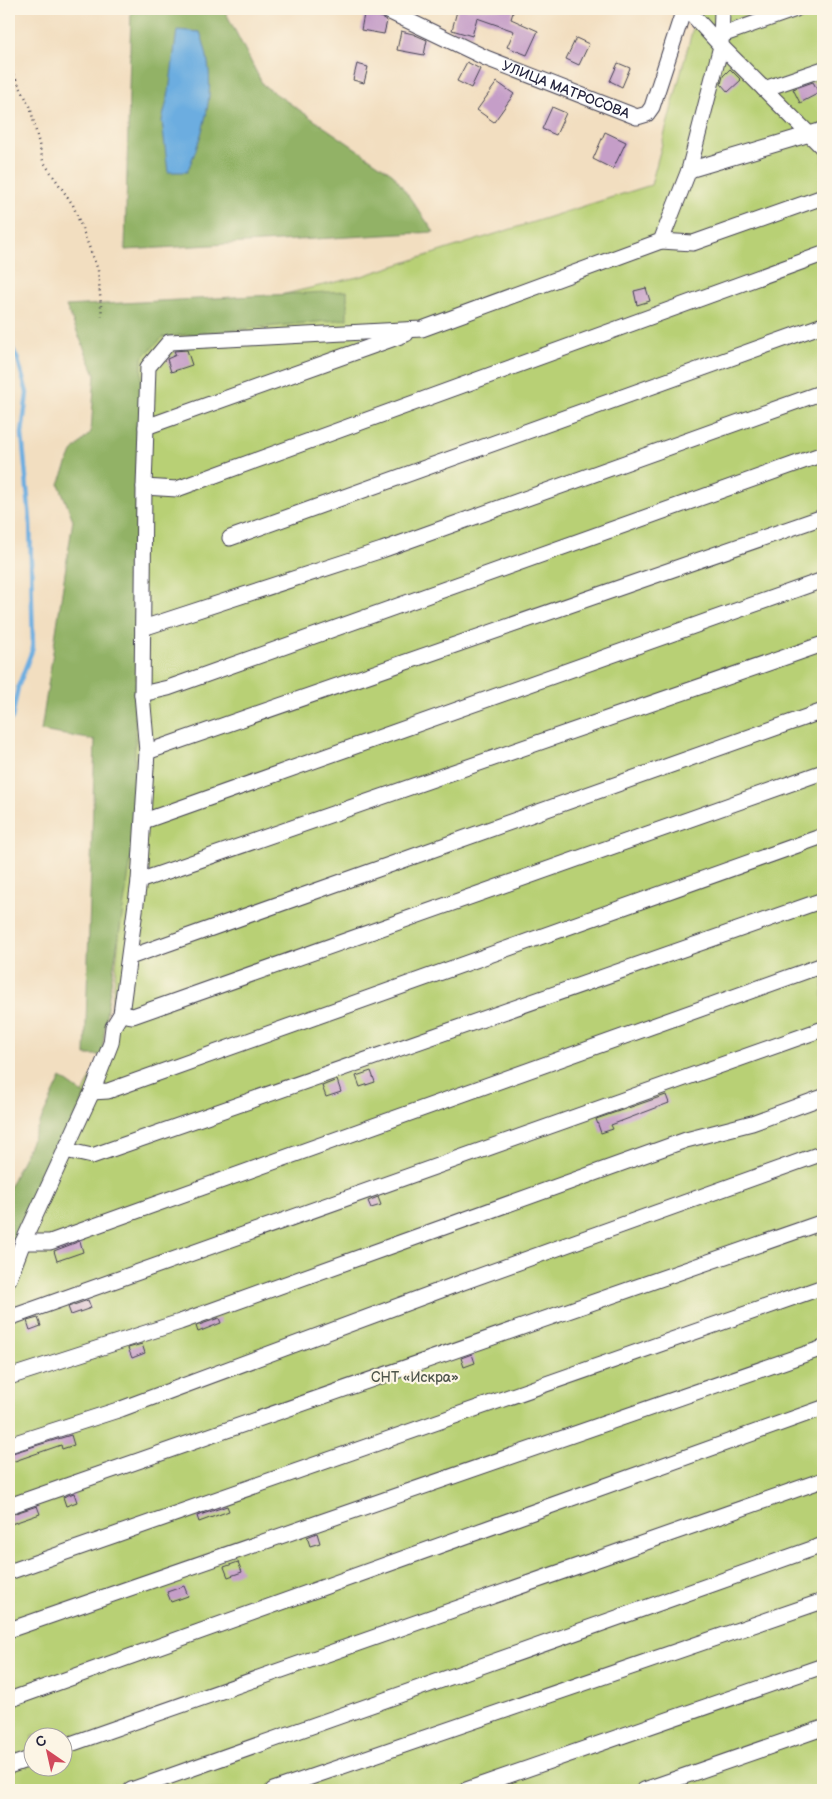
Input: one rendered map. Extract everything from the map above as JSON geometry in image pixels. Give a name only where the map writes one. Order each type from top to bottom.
[{"type":"street","name":"УЛИЦА МАТРОСОВА","points":[[384,9],[486,58],[637,117],[647,114],[652,107],[686,9]]},
{"type":"street","points":[[686,9],[720,41],[764,89],[816,132],[823,148]]},
{"type":"street","points":[[661,241],[689,170],[720,41],[722,9]]},
{"type":"street","points":[[720,41],[796,9]]},
{"type":"street","points":[[764,89],[823,69]]},
{"type":"street","points":[[689,170],[816,132]]},
{"type":"street","points":[[146,427],[422,329],[661,241],[693,243],[823,197]]},
{"type":"street","points":[[144,487],[177,489],[823,254]]},
{"type":"street","points":[[230,538],[823,324]]},
{"type":"street","points":[[9,1279],[23,1242],[92,1092],[111,1042],[113,1027],[121,1014],[130,957],[144,821],[147,752],[142,694],[144,487],[148,367],[169,342],[422,329]]},
{"type":"street","points":[[143,628],[382,550],[823,392]]},
{"type":"street","points":[[142,694],[168,688],[823,454]]},
{"type":"street","points":[[147,752],[823,518]]},
{"type":"street","points":[[144,821],[823,580]]},
{"type":"street","points":[[139,881],[823,644]]},
{"type":"street","points":[[130,957],[823,711]]},
{"type":"street","points":[[121,1014],[133,1016],[823,772]]},
{"type":"street","points":[[92,1092],[108,1091],[823,836]]},
{"type":"street","points":[[65,1150],[92,1156],[823,900]]},
{"type":"street","points":[[23,1242],[50,1242],[823,965]]},
{"type":"street","points":[[9,1318],[823,1029]]},
{"type":"street","points":[[9,1377],[180,1322],[686,1140],[752,1123],[823,1097]]},
{"type":"street","points":[[9,1445],[121,1409],[452,1286],[823,1153]]},
{"type":"street","points":[[9,1506],[823,1222]]},
{"type":"street","points":[[9,1572],[823,1287]]},
{"type":"street","points":[[9,1630],[823,1348]]},
{"type":"street","points":[[9,1700],[823,1408]]},
{"type":"street","points":[[72,1743],[823,1480]]},
{"type":"street","points":[[131,1790],[823,1545]]},
{"type":"street","points":[[273,1790],[823,1601]]},
{"type":"street","points":[[466,1790],[823,1666]]},
{"type":"street","points":[[644,1790],[823,1728]]},
{"type":"street","points":[[9,1766],[22,1761]]},
{"type":"path","points":[[9,66],[30,106],[42,161],[73,204],[98,270],[102,318]]},
{"type":"green space","points":[[131,9],[224,9],[263,85],[393,174],[434,232],[125,250]]},
{"type":"green space","name":"СНТ «Искра»","points":[[698,9],[823,9],[823,1790],[9,1790],[9,1258],[108,1039],[127,864],[113,334],[362,276],[651,185]]},
{"type":"green space","points":[[347,291],[347,319],[163,337],[142,358],[133,847],[107,1009],[102,1055],[85,1055],[95,740],[41,731],[73,520],[59,484],[72,452],[91,432],[95,374],[66,306]]},
{"type":"green space","points":[[61,1078],[85,1095],[9,1255],[9,1188]]},
{"type":"water","points":[[177,30],[200,32],[209,68],[210,86],[205,120],[187,172],[168,172],[162,121],[169,92]]},
{"type":"building","points":[[365,9],[375,9],[377,15],[387,21],[384,34],[361,30]]},
{"type":"building","points":[[456,9],[514,9],[511,19],[538,31],[527,55],[507,47],[514,31],[477,18],[472,36],[452,30]]},
{"type":"building","points":[[401,31],[427,40],[424,55],[397,50]]},
{"type":"building","points":[[576,38],[589,44],[579,65],[566,59]]},
{"type":"building","points":[[467,62],[480,69],[471,88],[457,81]]},
{"type":"building","points":[[618,63],[630,68],[622,87],[610,81]]},
{"type":"building","points":[[357,64],[368,67],[364,83],[353,80]]},
{"type":"building","points":[[730,69],[741,80],[728,92],[721,84],[723,76]]},
{"type":"building","points":[[497,82],[514,94],[494,122],[477,110]]},
{"type":"building","points":[[813,82],[819,93],[800,103],[793,89]]},
{"type":"building","points":[[552,107],[566,113],[556,135],[542,129]]},
{"type":"building","points":[[605,132],[626,142],[613,169],[593,159]]},
{"type":"building","points":[[646,288],[650,301],[637,305],[634,291]]},
{"type":"building","points":[[187,350],[192,365],[171,372],[167,359],[176,355],[174,351]]},
{"type":"building","points":[[371,1071],[375,1082],[360,1087],[356,1076]]},
{"type":"building","points":[[337,1080],[341,1092],[326,1097],[322,1086]]},
{"type":"building","points":[[666,1095],[669,1103],[611,1125],[613,1129],[601,1133],[596,1119]]},
{"type":"building","points":[[378,1197],[381,1205],[371,1208],[368,1201]]},
{"type":"building","points":[[80,1241],[83,1252],[57,1261],[54,1251]]},
{"type":"building","points":[[88,1300],[91,1308],[71,1315],[68,1307]]},
{"type":"building","points":[[38,1318],[41,1326],[30,1330],[27,1321]]},
{"type":"building","points":[[219,1318],[221,1323],[198,1332],[196,1326]]},
{"type":"building","points":[[142,1344],[145,1353],[132,1358],[128,1348]]},
{"type":"building","points":[[472,1354],[475,1363],[464,1367],[461,1358]]},
{"type":"building","points":[[71,1435],[74,1445],[62,1449],[61,1445],[9,1463],[9,1454]]},
{"type":"building","points":[[74,1493],[77,1502],[66,1506],[63,1497]]},
{"type":"building","points":[[37,1506],[40,1514],[11,1524],[9,1515]]},
{"type":"building","points":[[227,1506],[229,1511],[199,1522],[197,1516]]},
{"type":"building","points":[[317,1533],[320,1543],[310,1546],[307,1537]]},
{"type":"building","points":[[238,1562],[242,1572],[228,1577],[224,1567]]},
{"type":"building","points":[[184,1586],[188,1596],[171,1602],[167,1592]]},
{"type":"waterway","points":[[9,341],[18,360],[27,393],[22,434],[30,520],[33,648],[18,687],[12,718],[9,722]]}]
